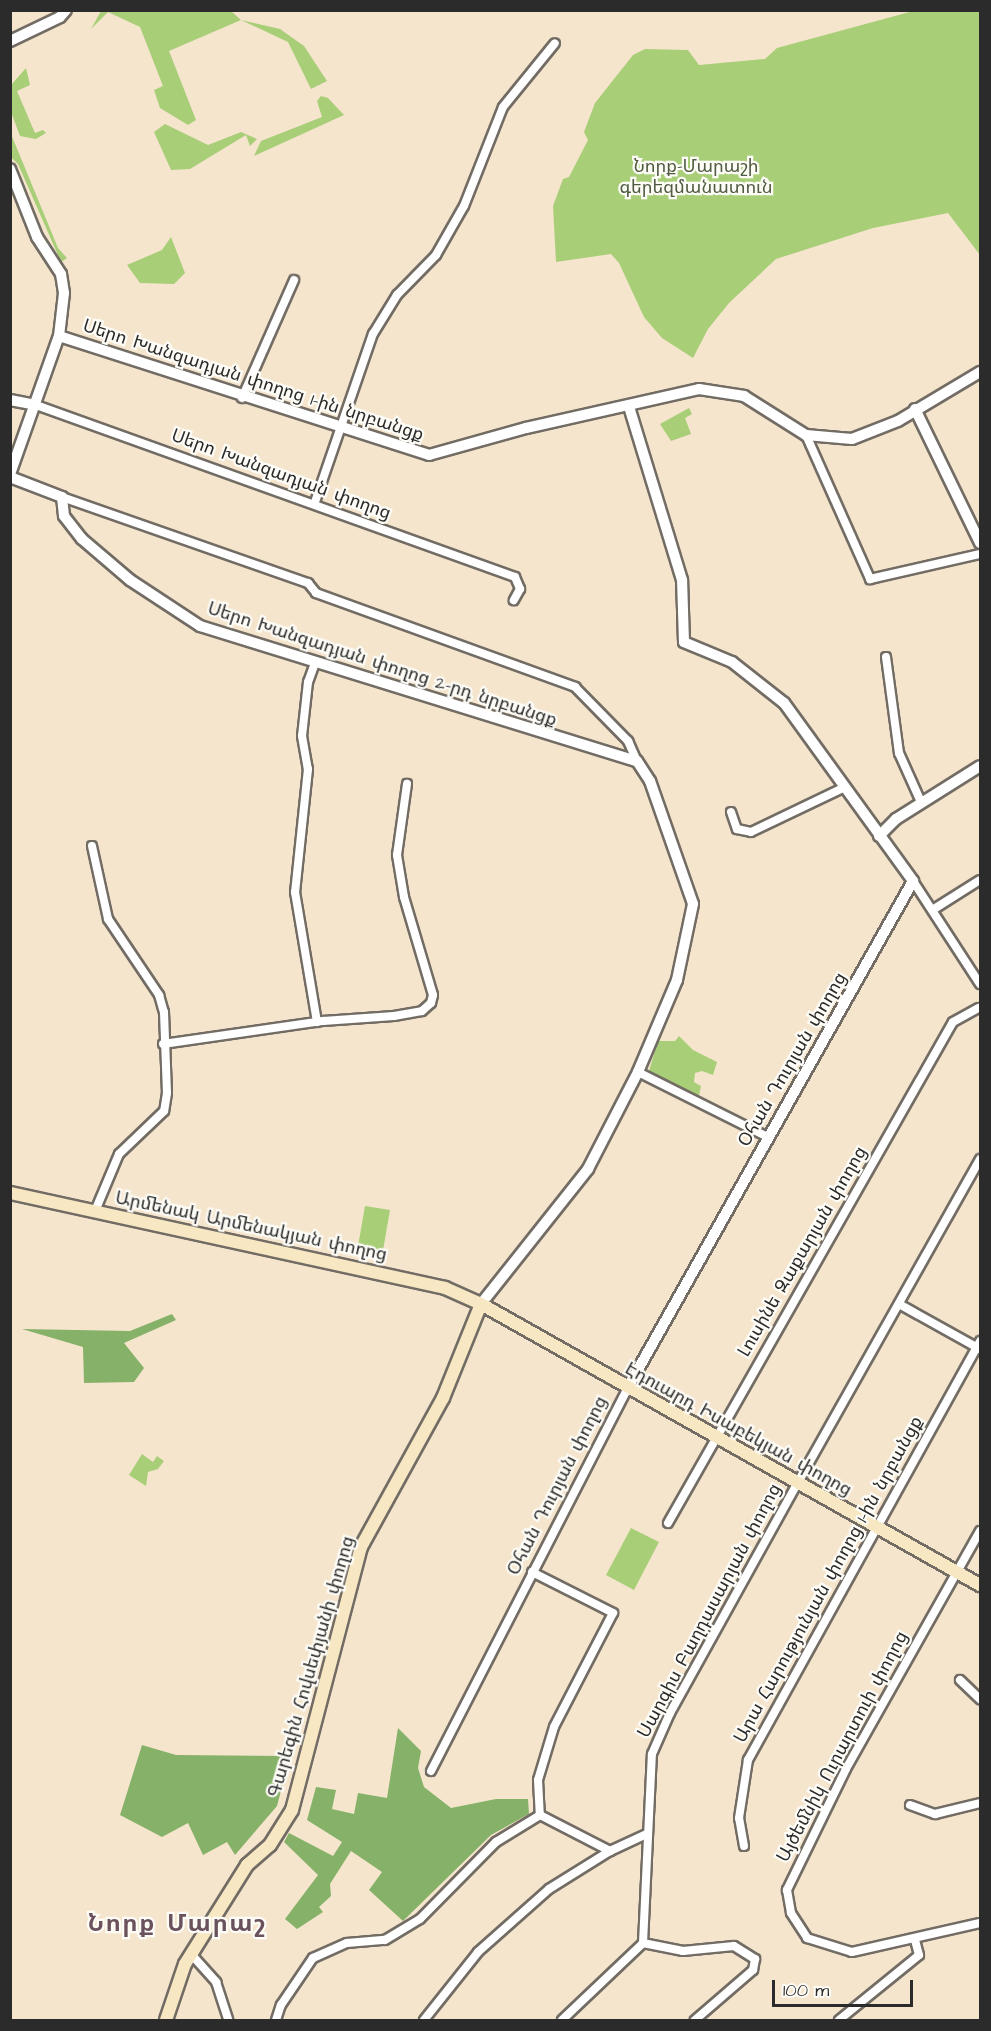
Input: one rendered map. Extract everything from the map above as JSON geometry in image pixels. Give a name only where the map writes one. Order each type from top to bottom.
[{"type":"main road","name":"Արմենակ Արմենակյան փողոց","points":[[10,1193],[435,1285],[481,1304]]},
{"type":"main road","name":"Էդուարդ Իսաբեկյան փողոց","points":[[481,1304],[796,1484],[981,1585]]},
{"type":"main road","name":"Գարեգին Հովսեփյանի փողոց","points":[[166,2020],[191,1954],[247,1865],[270,1845],[292,1810],[361,1547],[442,1398],[481,1304]]},
{"type":"street","points":[[10,41],[60,17],[66,10]]},
{"type":"street","points":[[315,502],[373,334],[398,295],[436,255],[464,206],[503,107],[555,43]]},
{"type":"street","points":[[10,170],[37,237],[61,274],[64,293],[59,336]]},
{"type":"street","points":[[242,398],[294,280]]},
{"type":"street","name":"Սերո Խանզադյան փողոց 1-ին նրբանցք","points":[[36,405],[59,336],[242,398],[429,455],[526,428],[629,407],[699,389],[744,396],[806,435],[852,439],[872,435],[981,372]]},
{"type":"street","name":"Սերո Խանզադյան փողոց","points":[[10,400],[36,405],[315,502],[324,510],[515,577],[520,589],[514,600]]},
{"type":"street","points":[[36,405],[10,475],[62,497],[308,583],[316,593],[575,687],[628,741],[637,760]]},
{"type":"street","points":[[629,407],[682,580],[684,642],[732,662],[759,680],[784,703],[934,909],[981,984]]},
{"type":"street","points":[[915,409],[981,543]]},
{"type":"street","points":[[806,435],[870,579],[981,554]]},
{"type":"street","name":"Սերո Խանզադյան փողոց 2-րդ նրբանցք","points":[[62,497],[64,516],[82,539],[130,580],[200,626],[637,760]]},
{"type":"street","points":[[886,657],[899,753],[921,802]]},
{"type":"street","points":[[315,663],[302,736],[308,769],[295,892],[317,1022]]},
{"type":"street","name":"Գարեգին Հովսեփյանի փողոց","points":[[481,1304],[588,1169],[638,1072],[677,980],[693,904],[650,781],[637,760]]},
{"type":"street","points":[[879,836],[921,802],[981,766]]},
{"type":"street","points":[[164,1044],[317,1022],[422,1011],[431,1003],[433,995],[422,948],[398,867],[407,784]]},
{"type":"street","points":[[731,812],[737,829],[751,832],[845,787]]},
{"type":"street","points":[[92,846],[108,919],[159,995],[164,1012],[167,1093],[164,1111],[120,1154],[95,1211]]},
{"type":"street","points":[[934,909],[981,880]]},
{"type":"street","name":"Օհան Դուրյան փողոց","points":[[431,1772],[627,1389],[914,881]]},
{"type":"street","name":"Լուսինե Զաքարյան փողոց","points":[[668,1523],[953,1022],[978,1008]]},
{"type":"street","points":[[638,1072],[768,1137]]},
{"type":"street","name":"Սարգիս Բաղդասարյան փողոց","points":[[643,1942],[646,1834],[652,1754],[670,1713],[796,1484],[981,1159]]},
{"type":"street","points":[[899,1304],[979,1346]]},
{"type":"street","name":"Արա Հարությունյան փողոց 1-ին նրբանցք","points":[[744,1846],[739,1818],[748,1760],[979,1346]]},
{"type":"street","name":"Այծեմնիկ Ուրարտուի փողոց","points":[[981,1531],[846,1768],[787,1890],[791,1913],[807,1938],[852,1952],[915,1940],[981,1923]]},
{"type":"street","points":[[532,1572],[613,1613],[554,1727],[537,1780],[540,1815]]},
{"type":"street","points":[[960,1680],[981,1699]]},
{"type":"street","points":[[910,1805],[935,1814],[981,1803]]},
{"type":"street","points":[[540,1815],[610,1851]]},
{"type":"street","points":[[276,2020],[313,1958],[347,1942],[385,1940],[420,1919],[496,1842],[540,1815]]},
{"type":"street","points":[[424,2020],[478,1952],[549,1889],[610,1851],[646,1834]]},
{"type":"street","points":[[839,2020],[919,1955],[915,1940]]},
{"type":"street","points":[[562,2020],[643,1942],[683,1951],[734,1946],[755,1959],[753,1970],[695,2020]]},
{"type":"street","points":[[191,1954],[216,1982],[228,2020]]},
{"type":"green space","name":"Նորք-Մարաշի գերեզմանատուն","points":[[917,10],[980,11],[980,255],[948,213],[873,228],[776,259],[729,303],[708,329],[693,358],[662,338],[644,317],[619,263],[611,254],[556,262],[553,206],[563,179],[569,177],[588,140],[584,132],[595,103],[633,55],[645,49],[688,50],[699,65],[765,59],[777,48]]},
{"type":"green space","points":[[101,11],[231,11],[241,20],[169,51],[196,120],[188,125],[160,108],[154,90],[163,86],[140,27],[108,12],[91,29]]},
{"type":"green space","points":[[241,20],[280,29],[304,46],[327,81],[311,89],[288,42]]},
{"type":"green space","points":[[26,68],[30,85],[17,91],[35,133],[43,130],[46,133],[36,139],[20,136],[11,112],[11,85]]},
{"type":"green space","points":[[321,96],[328,98],[344,115],[254,156],[261,141],[322,117],[317,101]]},
{"type":"green space","points":[[165,124],[208,145],[241,132],[257,139],[250,146],[246,135],[190,169],[171,170],[154,132]]},
{"type":"green space","points":[[11,134],[58,248],[67,258],[61,262],[18,164],[11,157]]},
{"type":"green space","points":[[171,237],[185,273],[174,284],[140,283],[127,265],[162,250]]},
{"type":"green space","points":[[689,408],[692,414],[685,418],[691,434],[671,441],[660,424]]},
{"type":"green space","points":[[679,1036],[693,1050],[717,1062],[713,1075],[702,1071],[695,1073],[694,1082],[701,1086],[699,1096],[648,1074],[658,1041],[675,1041]]},
{"type":"green space","points":[[365,1206],[390,1210],[382,1256],[357,1252]]},
{"type":"green space","points":[[172,1314],[176,1320],[124,1343],[144,1368],[134,1382],[84,1383],[83,1347],[22,1329],[130,1331]]},
{"type":"green space","points":[[142,1454],[153,1462],[157,1456],[164,1461],[158,1469],[148,1472],[146,1486],[129,1475]]},
{"type":"green space","points":[[631,1528],[659,1542],[634,1590],[606,1575]]},
{"type":"green space","points":[[398,1728],[421,1751],[418,1768],[424,1787],[451,1808],[496,1799],[528,1799],[529,1814],[491,1835],[403,1921],[369,1890],[382,1872],[351,1851],[330,1884],[331,1896],[319,1907],[323,1912],[297,1929],[285,1919],[318,1875],[284,1842],[289,1833],[333,1856],[342,1842],[307,1820],[316,1787],[336,1790],[332,1809],[354,1814],[358,1793],[387,1798]]},
{"type":"green space","points":[[142,1745],[176,1755],[290,1756],[277,1806],[235,1855],[227,1842],[203,1855],[188,1823],[162,1837],[120,1815]]},
{"type":"district","name":"Նորք Մարաշ","points":[[177,1925]]}]
